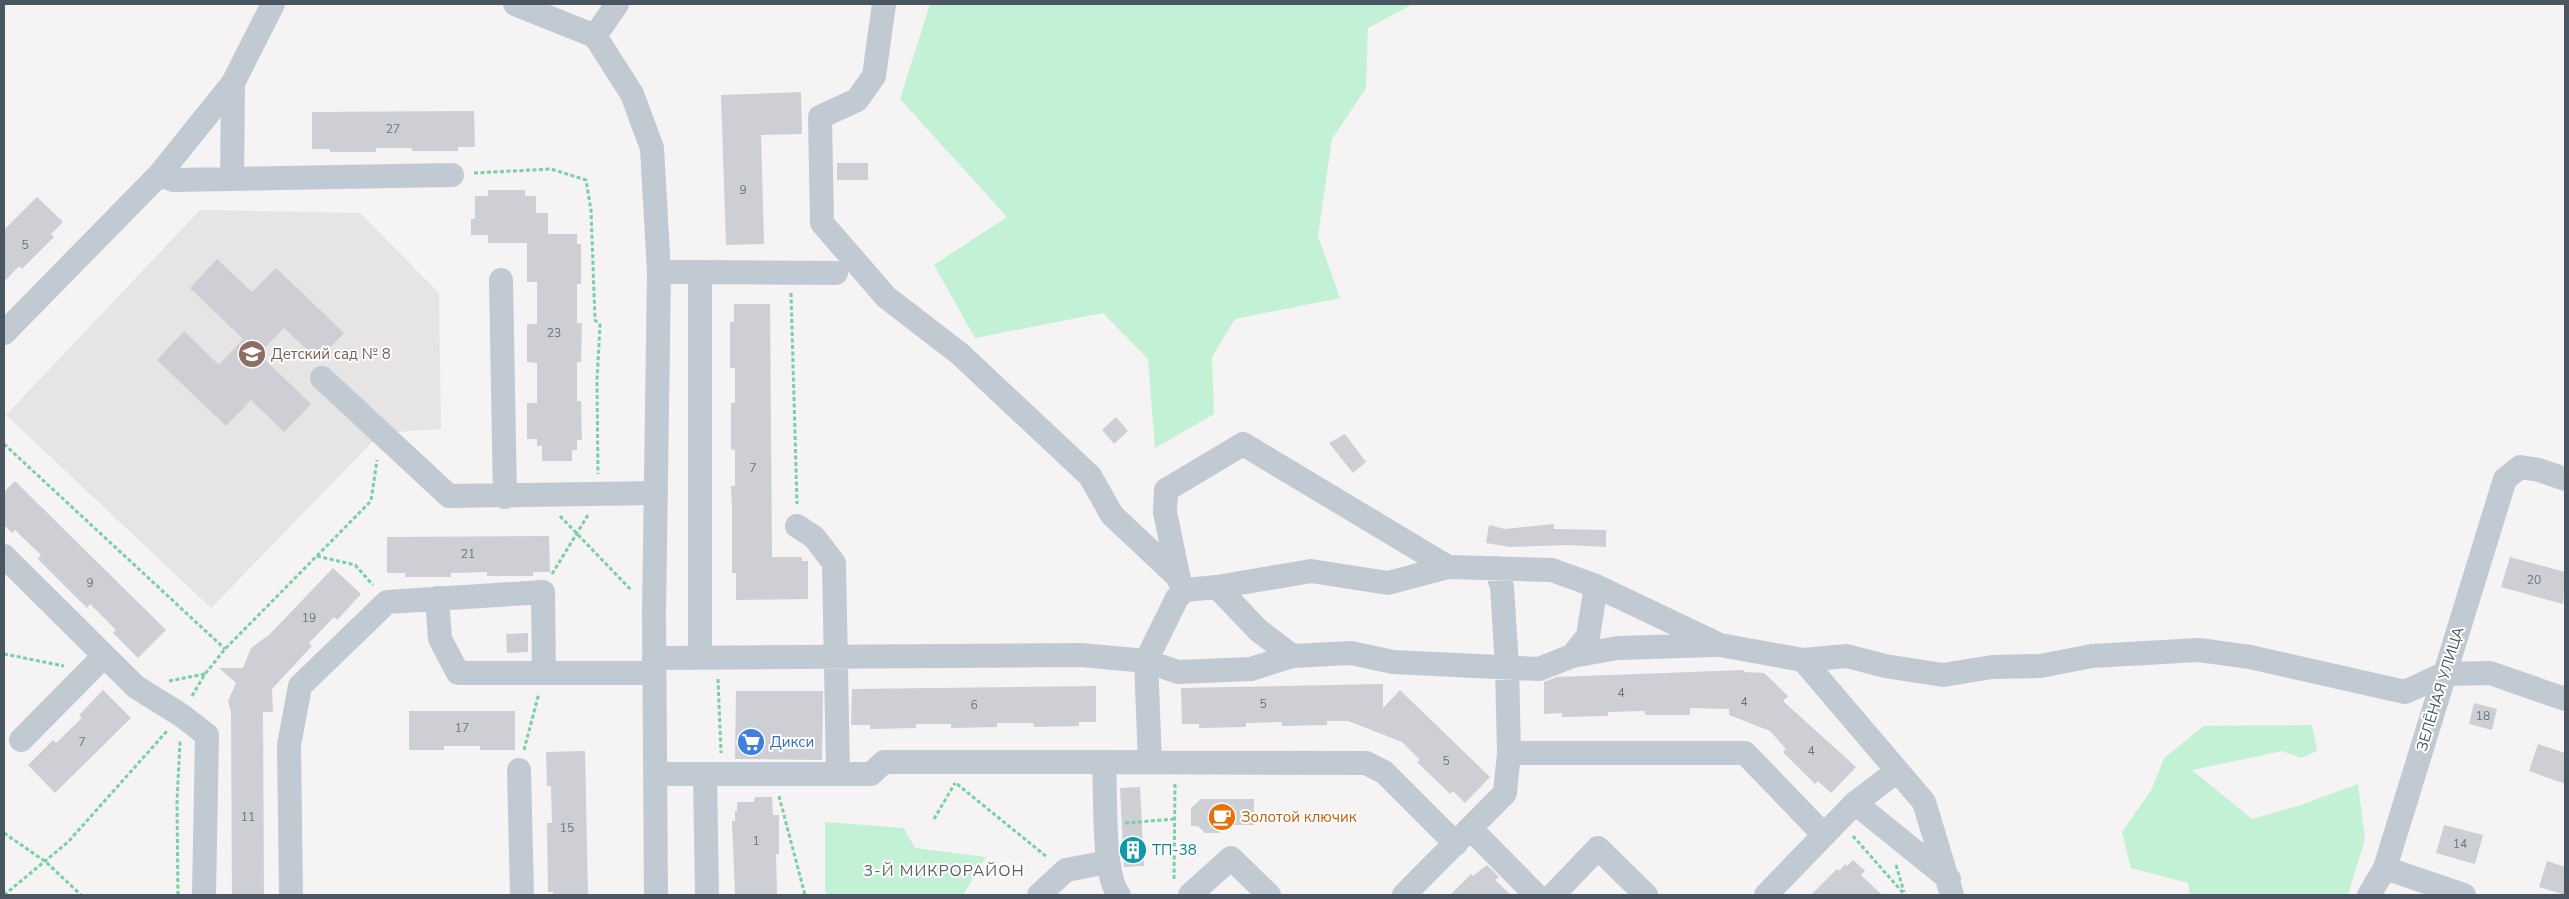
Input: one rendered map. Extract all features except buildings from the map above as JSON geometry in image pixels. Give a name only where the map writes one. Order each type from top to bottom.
[{"type":"street","points":[[4,332],[159,174],[234,83],[273,4]]},
{"type":"street","points":[[516,4],[595,36],[632,94],[652,148],[659,272],[654,614],[656,895]]},
{"type":"street","points":[[595,36],[617,4]]},
{"type":"street","points":[[884,4],[874,76],[856,100],[820,116],[822,223],[886,297],[960,354],[1090,476],[1112,515],[1181,583],[1217,587],[1311,570],[1388,583],[1448,567],[1552,570],[1596,586],[1720,644]]},
{"type":"street","points":[[232,179],[234,83]]},
{"type":"street","points":[[159,174],[174,180],[452,175]]},
{"type":"street","points":[[659,272],[836,273]]},
{"type":"street","points":[[700,272],[709,657]]},
{"type":"street","points":[[502,280],[505,497]]},
{"type":"street","points":[[322,378],[449,496],[505,497],[656,493]]},
{"type":"street","points":[[1150,762],[1146,661],[1177,598],[1181,583],[1165,512],[1166,490],[1243,444],[1448,567]]},
{"type":"street","name":"ЗЕЛЁНАЯ УЛИЦА","points":[[2369,895],[2385,868],[2505,479],[2520,467],[2539,470],[2565,479]]},
{"type":"street","points":[[797,526],[814,537],[834,563],[838,773]]},
{"type":"street","points":[[4,556],[97,663],[181,715],[207,735],[204,895]]},
{"type":"street","points":[[1404,895],[1505,793],[1509,752],[1507,666],[1502,587],[1496,568]]},
{"type":"street","points":[[1572,656],[1588,636],[1596,586]]},
{"type":"street","points":[[1217,587],[1258,630],[1292,656]]},
{"type":"street","points":[[290,895],[289,745],[300,686],[388,602],[543,592],[544,673]]},
{"type":"street","points":[[437,598],[440,639],[458,673],[544,673],[654,665],[709,657],[836,656],[1081,656],[1146,661],[1178,672],[1251,669],[1292,656],[1351,653],[1394,662],[1540,669],[1572,656],[1618,648],[1720,644],[1803,660],[1847,656],[1885,666],[1943,675],[1992,667],[2040,666],[2092,656],[2200,650],[2250,658],[2405,692],[2444,674],[2490,673],[2565,699]]},
{"type":"street","points":[[1803,660],[1896,772],[1924,802],[1951,887]]},
{"type":"street","points":[[21,740],[97,663]]},
{"type":"street","points":[[1509,752],[1746,753],[1831,827]]},
{"type":"street","points":[[655,774],[871,774],[884,762],[1366,763],[1384,772],[1536,895]]},
{"type":"street","points":[[1104,762],[1108,862],[1113,888],[1119,895]]},
{"type":"street","points":[[519,770],[522,895]]},
{"type":"street","points":[[1766,895],[1855,803],[1896,772]]},
{"type":"street","points":[[707,895],[713,774]]},
{"type":"street","points":[[1855,803],[1951,887]]},
{"type":"street","points":[[1554,895],[1598,848],[1646,895]]},
{"type":"street","points":[[1182,891],[1231,858],[1269,895]]},
{"type":"street","points":[[1039,895],[1066,870],[1108,862]]},
{"type":"street","points":[[2385,868],[2464,895]]},
{"type":"path","points":[[452,175],[551,169],[586,180],[591,210],[595,320],[600,325],[598,495],[578,534],[543,592]]},
{"type":"path","points":[[791,272],[797,526]]},
{"type":"path","points":[[4,895],[68,842],[181,715],[205,674],[225,649],[371,501],[378,453],[388,440]]},
{"type":"path","points":[[4,444],[225,649]]},
{"type":"path","points":[[542,496],[654,614]]},
{"type":"path","points":[[317,556],[356,565],[388,602]]},
{"type":"path","points":[[4,654],[97,663]]},
{"type":"path","points":[[709,657],[713,774]]},
{"type":"path","points":[[519,770],[544,673]]},
{"type":"path","points":[[178,895],[177,802],[181,715]]},
{"type":"path","points":[[930,762],[1043,854],[1066,870]]},
{"type":"path","points":[[934,819],[968,762]]},
{"type":"path","points":[[1176,762],[1175,819],[1182,891]]},
{"type":"path","points":[[773,774],[805,895]]},
{"type":"path","points":[[1107,824],[1175,819]]},
{"type":"path","points":[[1831,827],[1905,895]]},
{"type":"path","points":[[4,833],[46,862],[81,895]]},
{"type":"shaded area","name":"Детский сад № 8","points":[[200,210],[360,213],[439,293],[441,429],[381,433],[211,608],[6,415]]},
{"type":"green space","points":[[930,4],[1413,4],[1368,28],[1366,88],[1332,139],[1318,236],[1340,298],[1235,319],[1212,357],[1214,414],[1155,448],[1148,359],[1103,313],[975,338],[934,265],[1007,217],[900,99]]},
{"type":"green space","points":[[2312,725],[2317,751],[2301,758],[2282,751],[2192,770],[2252,819],[2298,806],[2358,784],[2365,839],[2348,895],[2190,895],[2188,883],[2131,868],[2122,832],[2152,789],[2164,758],[2204,726]]},
{"type":"green space","points":[[825,822],[904,828],[915,848],[986,857],[963,895],[829,895],[825,892]]},
{"type":"place","name":"Детский сад № 8","points":[[252,354]]},
{"type":"place","name":"Дикси","points":[[751,742]]},
{"type":"place","name":"Золотой ключик","points":[[1222,817]]},
{"type":"place","name":"ТП-38","points":[[1133,850]]},
{"type":"district","name":"3-Й МИКРОРАЙОН","points":[[944,871]]}]
